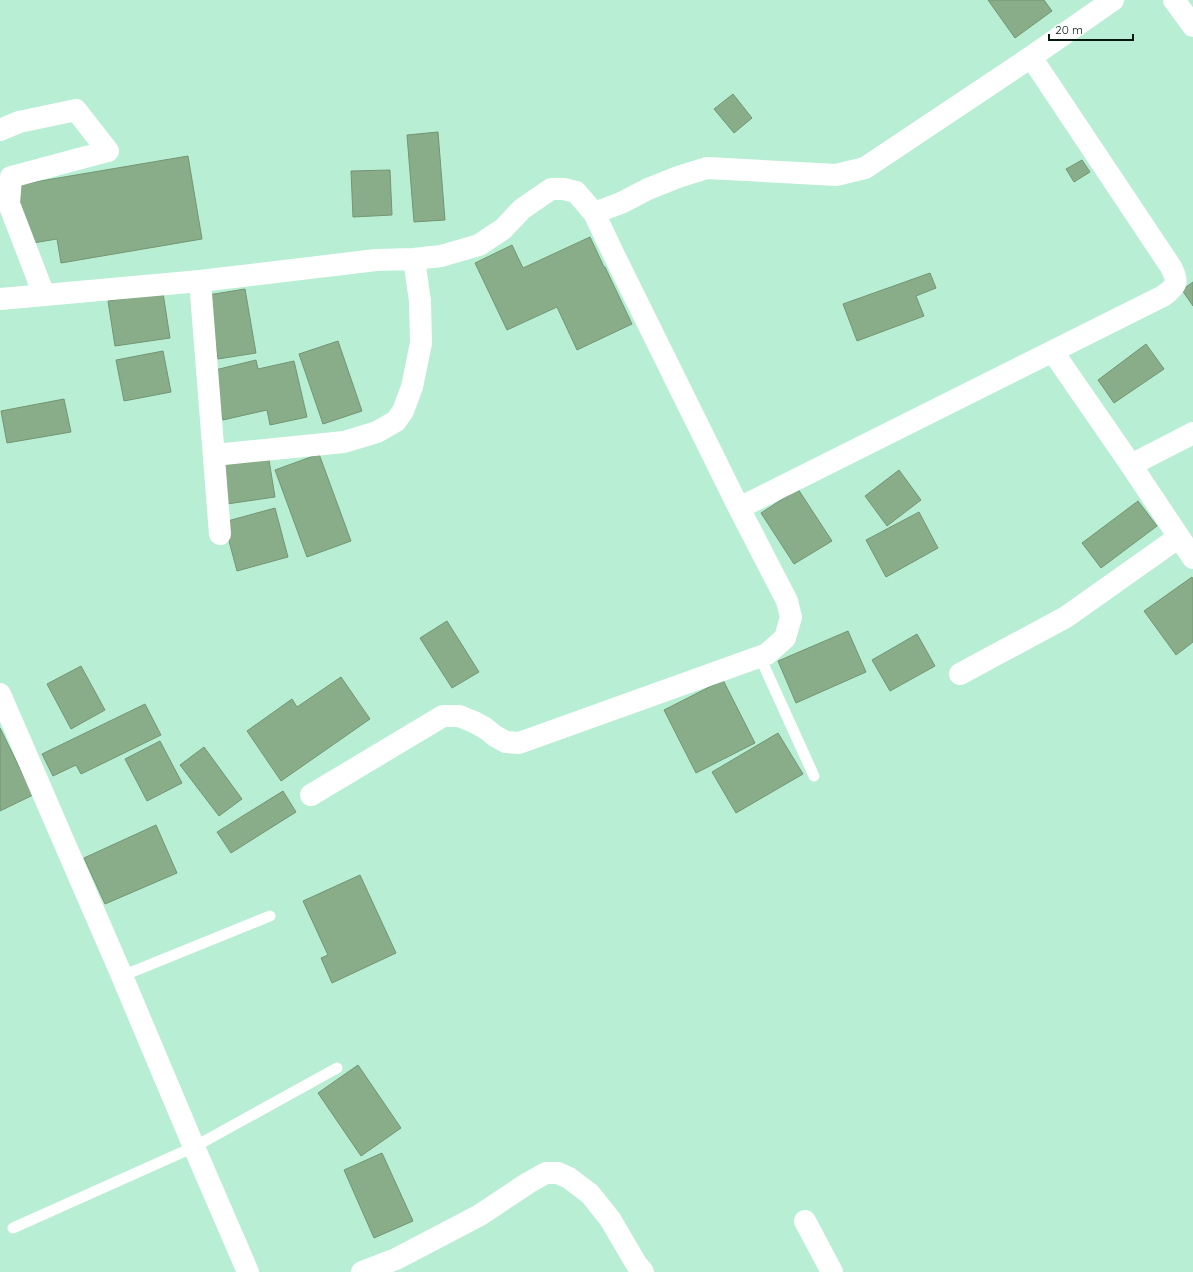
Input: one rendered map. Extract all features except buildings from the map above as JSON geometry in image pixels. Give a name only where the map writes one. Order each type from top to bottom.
[{"type":"street","points":[[594,213],[621,203],[672,179],[707,168],[836,175],[865,168],[1114,0]]},
{"type":"street","points":[[1174,0],[1193,26]]},
{"type":"street","points":[[739,508],[1053,352],[1172,290],[1176,283],[1175,275],[1171,267],[1031,57]]},
{"type":"street","points":[[0,130],[20,122],[76,110],[108,151],[11,177],[9,204],[44,295]]},
{"type":"street","points":[[0,299],[200,281],[376,260],[414,259],[441,256],[479,245],[503,229],[522,209],[551,189],[564,189],[576,192],[594,213],[739,508],[787,601],[791,617],[785,638],[767,654],[760,657],[519,743],[506,742],[485,728],[459,716],[443,716],[311,795]]},
{"type":"street","points":[[214,455],[344,442],[377,432],[396,421],[403,411],[412,387],[421,343],[420,301],[414,259]]},
{"type":"street","points":[[200,281],[220,534]]},
{"type":"street","points":[[1053,352],[1193,558]]},
{"type":"street","points":[[1131,465],[1193,433]]},
{"type":"street","points":[[960,674],[1066,617],[1179,537]]},
{"type":"street","points":[[0,694],[248,1272]]},
{"type":"street","points":[[362,1272],[396,1260],[480,1215],[528,1183],[546,1173],[558,1173],[569,1178],[590,1194],[610,1219],[642,1272]]},
{"type":"street","points":[[806,1221],[832,1272]]},
{"type":"lane","points":[[760,657],[814,776]]},
{"type":"lane","points":[[122,976],[270,916]]},
{"type":"lane","points":[[13,1228],[194,1147],[337,1068]]}]
